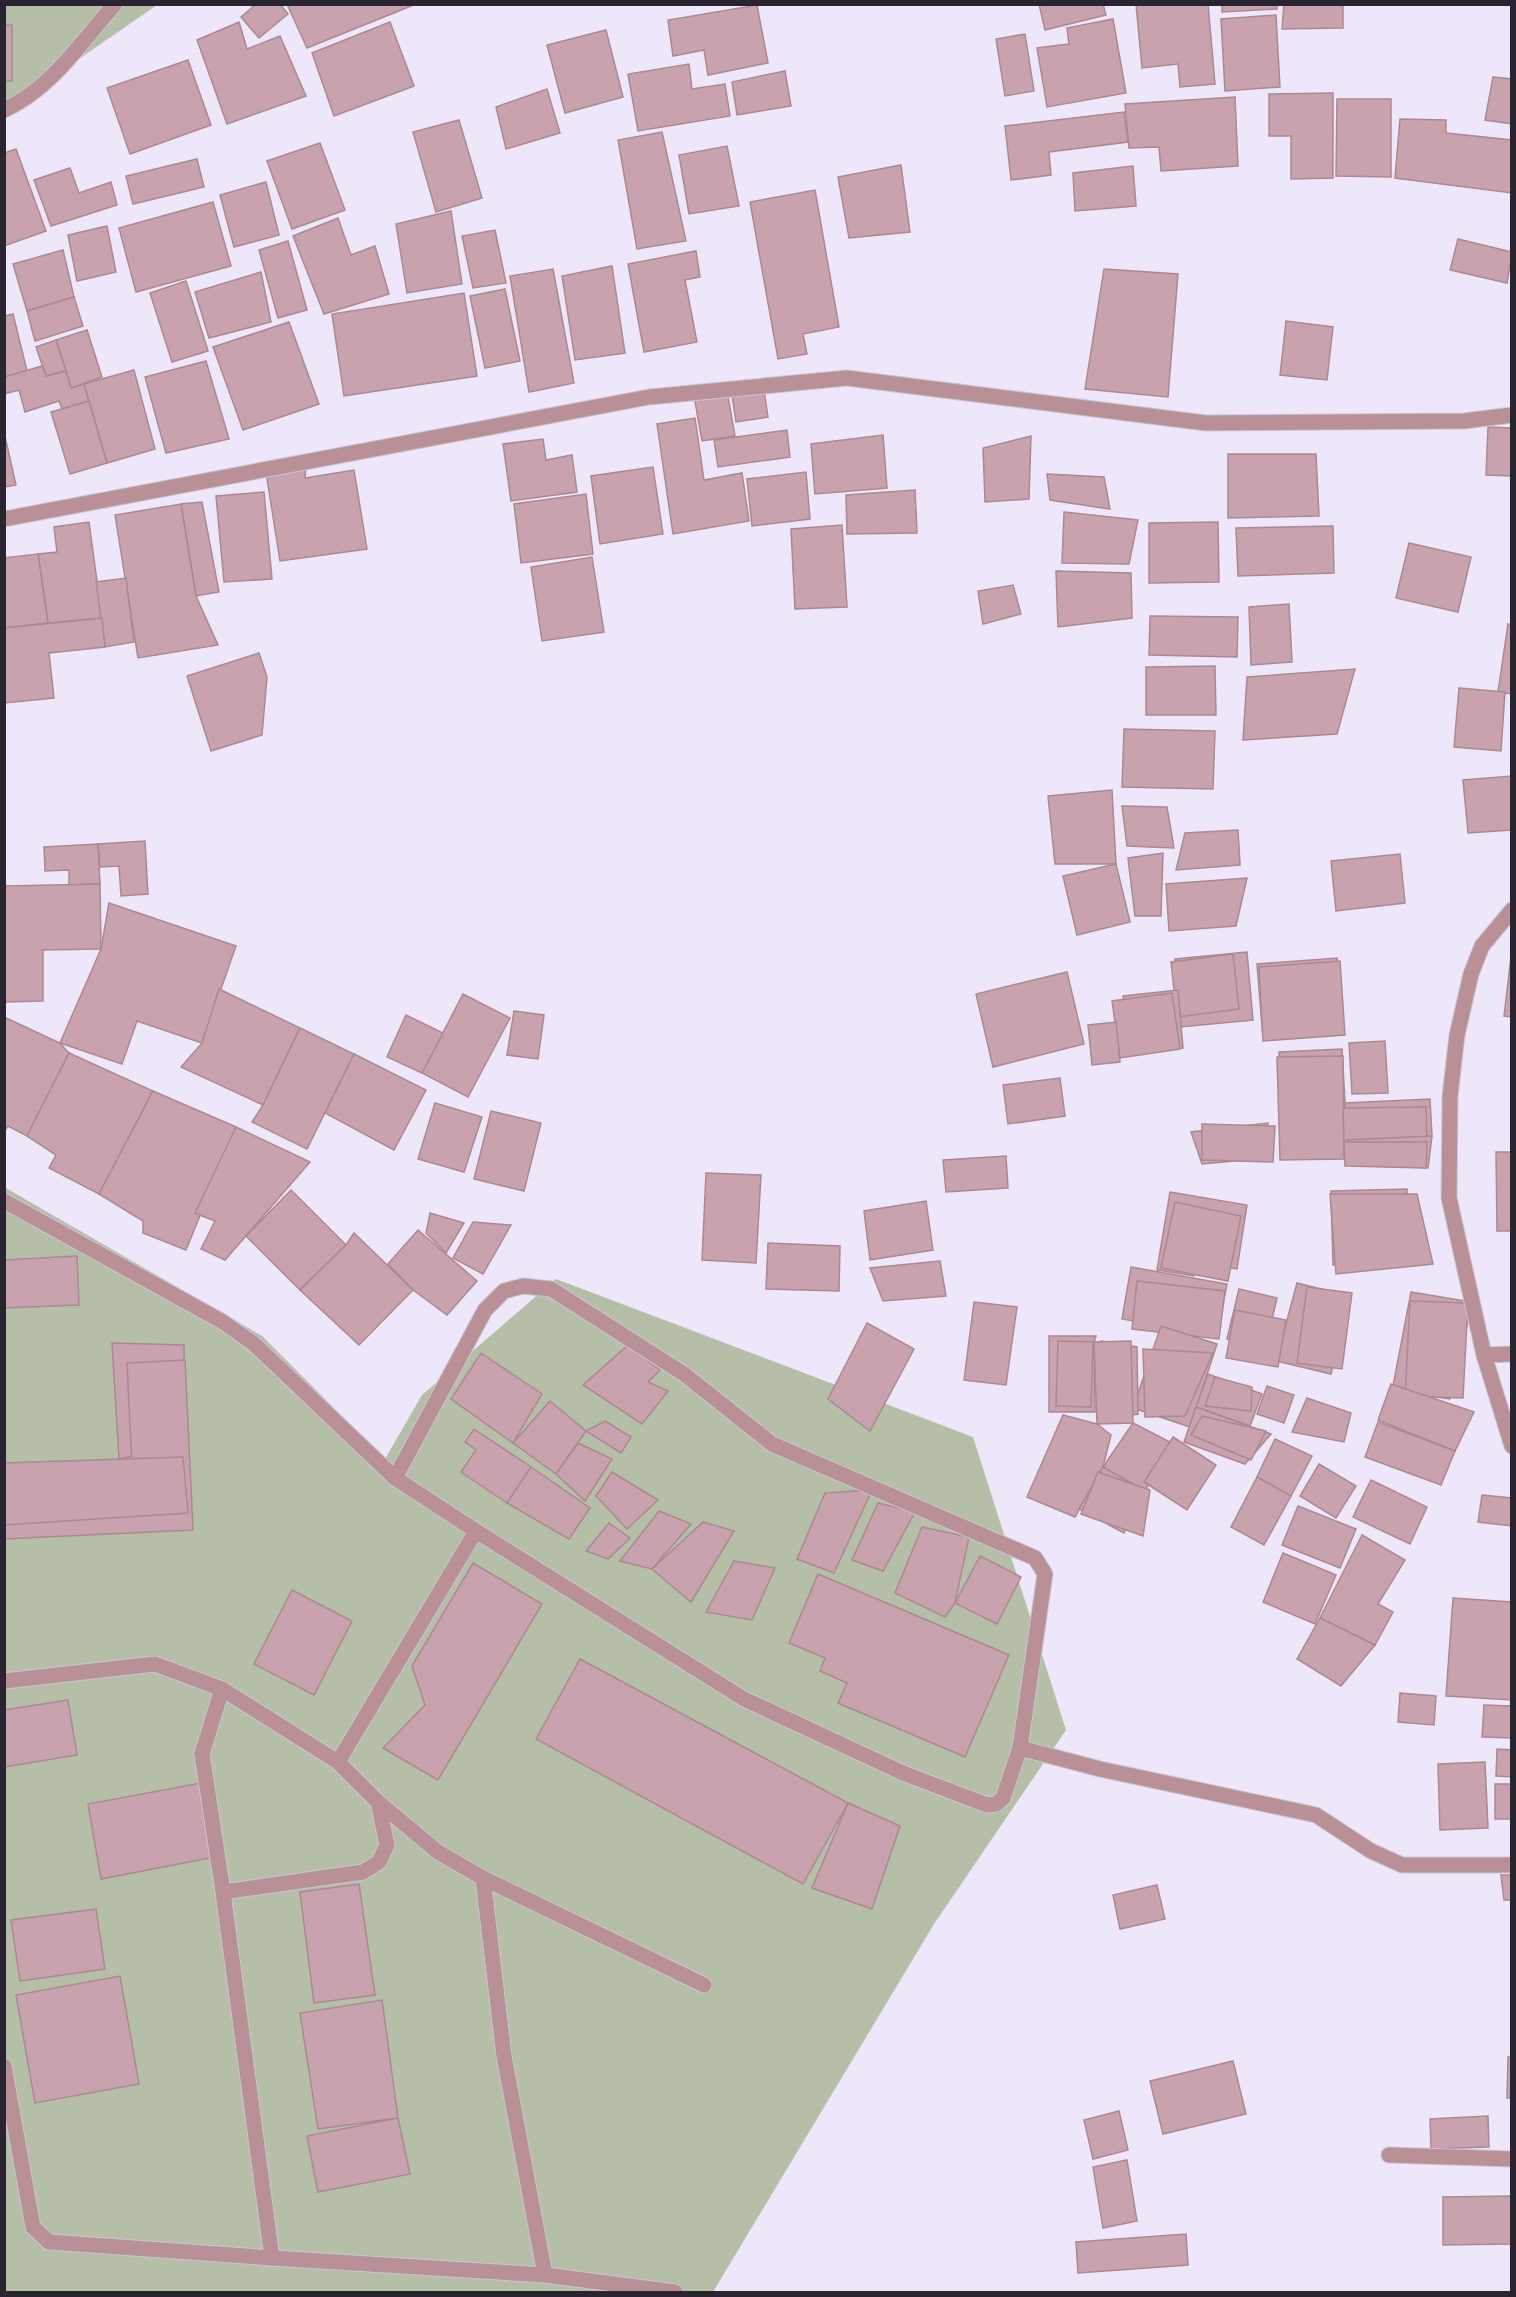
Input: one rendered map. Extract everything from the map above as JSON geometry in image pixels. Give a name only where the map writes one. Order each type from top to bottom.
[{"type":"street","points":[[4,110],[24,101],[60,66],[115,4]]},
{"type":"street","points":[[4,519],[649,397],[847,378],[1206,423],[1464,422],[1512,415]]},
{"type":"street","points":[[1512,910],[1482,946],[1471,974],[1457,1035],[1450,1096],[1449,1198],[1484,1355],[1512,1446]]},
{"type":"street","points":[[4,1201],[224,1322],[247,1338],[395,1478],[744,1700],[903,1773],[987,1805],[996,1804],[1003,1798],[1020,1748],[1045,1574],[1035,1558],[772,1444],[684,1374],[551,1289],[523,1286],[504,1291],[485,1310],[395,1478]]},
{"type":"street","points":[[1484,1355],[1512,1354]]},
{"type":"street","points":[[338,1762],[476,1531]]},
{"type":"street","points":[[4,1681],[155,1664],[222,1689],[338,1762],[378,1802],[438,1852],[483,1878],[704,1985]]},
{"type":"street","points":[[222,1689],[202,1754],[223,1892],[272,2258]]},
{"type":"street","points":[[1020,1748],[1100,1769],[1316,1815],[1371,1851],[1402,1865],[1512,1865]]},
{"type":"street","points":[[223,1892],[363,1872],[379,1862],[387,1845],[378,1802]]},
{"type":"street","points":[[483,1878],[504,2056],[545,2275]]},
{"type":"street","points":[[4,2066],[33,2227],[49,2242],[545,2275],[675,2292]]},
{"type":"street","points":[[1389,2155],[1512,2159]]},
{"type":"green space","points":[[5,5],[157,5],[21,99],[5,103]]},
{"type":"green space","points":[[4,1187],[262,1336],[385,1459],[422,1395],[556,1279],[973,1437],[1066,1730],[934,1924],[713,2292],[5,2292]]},
{"type":"building","points":[[256,4],[280,4],[288,14],[259,38],[241,17]]},
{"type":"building","points":[[287,4],[416,4],[307,48]]},
{"type":"building","points":[[1039,4],[1103,4],[1106,15],[1045,30]]},
{"type":"building","points":[[1136,4],[1208,4],[1215,84],[1180,87],[1178,64],[1142,68]]},
{"type":"building","points":[[1222,4],[1277,4],[1277,9],[1222,12]]},
{"type":"building","points":[[1284,4],[1343,4],[1343,28],[1282,29]]},
{"type":"building","points":[[757,5],[768,63],[708,75],[704,50],[673,56],[668,20]]},
{"type":"building","points":[[1276,15],[1280,87],[1225,91],[1221,19]]},
{"type":"building","points":[[1113,19],[1126,93],[1047,107],[1037,48],[1069,44],[1067,28]]},
{"type":"building","points":[[239,22],[247,49],[280,36],[306,96],[227,124],[197,40]]},
{"type":"building","points":[[390,22],[414,86],[334,116],[312,53]]},
{"type":"building","points":[[4,25],[12,25],[12,81],[4,81]]},
{"type":"building","points":[[606,30],[623,97],[565,113],[547,45]]},
{"type":"building","points":[[1025,34],[1034,91],[1005,96],[996,39]]},
{"type":"building","points":[[188,60],[211,125],[130,154],[107,88]]},
{"type":"building","points":[[689,64],[692,89],[725,84],[730,116],[638,131],[628,74]]},
{"type":"building","points":[[785,71],[791,106],[737,115],[732,82]]},
{"type":"building","points":[[1493,77],[1512,79],[1512,124],[1485,120]]},
{"type":"building","points":[[547,89],[560,133],[506,149],[496,107]]},
{"type":"building","points":[[1333,93],[1333,178],[1291,179],[1291,136],[1269,136],[1269,94]]},
{"type":"building","points":[[1235,97],[1238,166],[1161,171],[1159,147],[1129,148],[1125,104]]},
{"type":"building","points":[[1337,99],[1391,99],[1391,177],[1336,176]]},
{"type":"building","points":[[1124,112],[1128,142],[1049,152],[1051,175],[1011,180],[1005,126]]},
{"type":"building","points":[[1400,119],[1446,120],[1446,133],[1512,140],[1512,193],[1395,178]]},
{"type":"building","points":[[459,120],[482,198],[436,212],[413,132]]},
{"type":"building","points":[[662,132],[686,241],[637,249],[618,140]]},
{"type":"building","points":[[320,143],[345,210],[292,229],[267,161]]},
{"type":"building","points":[[727,146],[739,206],[689,214],[679,155]]},
{"type":"building","points":[[16,149],[46,231],[4,246],[4,153]]},
{"type":"building","points":[[197,159],[204,187],[133,204],[126,176]]},
{"type":"building","points":[[901,165],[910,232],[849,238],[838,177]]},
{"type":"building","points":[[1133,166],[1136,206],[1075,211],[1073,173]]},
{"type":"building","points":[[70,168],[79,193],[111,182],[117,205],[51,226],[34,180]]},
{"type":"building","points":[[266,182],[279,235],[234,247],[220,195]]},
{"type":"building","points":[[815,190],[839,327],[803,334],[807,354],[778,359],[750,202]]},
{"type":"building","points":[[213,202],[231,266],[136,292],[119,228]]},
{"type":"building","points":[[451,211],[462,284],[407,293],[396,224]]},
{"type":"building","points":[[338,218],[351,255],[375,246],[389,294],[324,314],[293,236]]},
{"type":"building","points":[[107,226],[116,272],[77,281],[68,235]]},
{"type":"building","points":[[495,230],[506,283],[473,288],[462,236]]},
{"type":"building","points":[[1458,239],[1512,252],[1507,283],[1450,270]]},
{"type":"building","points":[[288,241],[307,310],[278,318],[259,250]]},
{"type":"building","points":[[63,250],[74,297],[27,311],[13,264]]},
{"type":"building","points":[[696,251],[700,277],[685,280],[697,342],[644,352],[628,264]]},
{"type":"building","points":[[612,266],[625,353],[575,360],[562,276]]},
{"type":"building","points":[[553,269],[574,383],[529,392],[510,276]]},
{"type":"building","points":[[1104,269],[1178,274],[1168,397],[1085,389]]},
{"type":"building","points":[[261,272],[271,322],[209,338],[195,292]]},
{"type":"building","points":[[186,281],[208,351],[172,362],[150,293]]},
{"type":"building","points":[[505,289],[520,361],[485,368],[470,296]]},
{"type":"building","points":[[464,293],[477,376],[344,396],[332,314]]},
{"type":"building","points":[[74,297],[83,326],[35,341],[27,311]]},
{"type":"building","points":[[13,314],[27,371],[4,377],[4,316]]},
{"type":"building","points":[[1286,321],[1333,327],[1327,380],[1280,375]]},
{"type":"building","points":[[289,322],[319,404],[243,430],[213,347]]},
{"type":"building","points":[[87,330],[102,377],[71,388],[56,340]]},
{"type":"building","points":[[56,340],[66,371],[46,376],[36,347]]},
{"type":"building","points":[[206,361],[229,439],[166,453],[145,377]]},
{"type":"building","points":[[42,366],[46,376],[66,371],[71,388],[84,384],[89,401],[62,409],[59,401],[25,412],[19,390],[4,394],[4,377]]},
{"type":"building","points":[[134,370],[155,449],[107,463],[84,384]]},
{"type":"building","points":[[764,390],[768,417],[736,422],[732,395]]},
{"type":"building","points":[[727,391],[735,436],[702,441],[694,396]]},
{"type":"building","points":[[89,401],[107,463],[70,474],[51,412]]},
{"type":"building","points":[[695,418],[704,480],[742,473],[749,521],[673,534],[657,424]]},
{"type":"building","points":[[1488,427],[1512,428],[1512,476],[1486,475]]},
{"type":"building","points":[[787,430],[790,457],[718,467],[714,440]]},
{"type":"building","points":[[4,432],[16,485],[4,487]]},
{"type":"building","points":[[883,435],[887,488],[815,494],[811,444]]},
{"type":"building","points":[[1031,436],[1029,499],[985,502],[983,448]]},
{"type":"building","points":[[543,439],[546,460],[572,455],[577,492],[511,501],[503,444]]},
{"type":"building","points":[[1228,454],[1316,454],[1319,516],[1228,518]]},
{"type":"building","points":[[306,465],[305,478],[354,470],[367,549],[280,561],[266,472]]},
{"type":"building","points":[[653,467],[663,534],[600,544],[591,476]]},
{"type":"building","points":[[806,472],[810,519],[752,526],[747,479]]},
{"type":"building","points":[[1047,474],[1104,477],[1110,509],[1050,500]]},
{"type":"building","points":[[915,490],[917,533],[847,534],[846,495]]},
{"type":"building","points":[[264,492],[272,579],[224,582],[216,496]]},
{"type":"building","points":[[586,494],[593,554],[521,563],[514,504]]},
{"type":"building","points":[[202,502],[219,592],[196,596],[181,504]]},
{"type":"building","points":[[181,504],[196,596],[218,645],[138,658],[115,515]]},
{"type":"building","points":[[1064,512],[1138,520],[1129,564],[1062,563]]},
{"type":"building","points":[[89,522],[102,618],[48,623],[38,554],[57,552],[54,527]]},
{"type":"building","points":[[1218,522],[1219,582],[1149,583],[1149,523]]},
{"type":"building","points":[[842,525],[847,607],[795,609],[791,529]]},
{"type":"building","points":[[1333,526],[1334,573],[1238,576],[1236,528]]},
{"type":"building","points":[[1409,543],[1471,557],[1458,612],[1396,598]]},
{"type":"building","points":[[38,554],[48,623],[4,628],[4,558]]},
{"type":"building","points":[[592,557],[604,632],[542,641],[531,567]]},
{"type":"building","points":[[1056,571],[1131,573],[1132,618],[1058,627]]},
{"type":"building","points":[[126,578],[134,642],[105,647],[96,582]]},
{"type":"building","points":[[1013,585],[1021,614],[983,624],[978,591]]},
{"type":"building","points":[[1289,604],[1292,662],[1251,665],[1249,607]]},
{"type":"building","points":[[1150,616],[1238,617],[1237,657],[1149,655]]},
{"type":"building","points":[[102,618],[105,647],[49,653],[54,698],[4,703],[4,628]]},
{"type":"building","points":[[1508,624],[1512,625],[1512,694],[1498,692]]},
{"type":"building","points":[[259,653],[267,677],[262,735],[211,751],[187,676]]},
{"type":"building","points":[[1215,666],[1216,715],[1146,715],[1146,667]]},
{"type":"building","points":[[1355,669],[1337,734],[1243,740],[1247,677]]},
{"type":"building","points":[[1459,688],[1505,692],[1501,751],[1454,747]]},
{"type":"building","points":[[1124,729],[1215,731],[1213,789],[1122,787]]},
{"type":"building","points":[[1512,776],[1512,830],[1468,833],[1463,780]]},
{"type":"building","points":[[1112,790],[1116,864],[1055,864],[1048,796]]},
{"type":"building","points":[[1122,806],[1167,807],[1174,848],[1127,846]]},
{"type":"building","points":[[1238,830],[1240,865],[1176,870],[1185,833]]},
{"type":"building","points":[[145,841],[148,894],[121,896],[119,866],[100,867],[98,844]]},
{"type":"building","points":[[98,844],[100,884],[69,885],[69,870],[45,871],[44,847]]},
{"type":"building","points":[[1163,853],[1161,916],[1135,916],[1128,858]]},
{"type":"building","points":[[1400,854],[1405,903],[1336,911],[1331,861]]},
{"type":"building","points":[[1116,864],[1130,922],[1077,935],[1063,876]]},
{"type":"building","points":[[1247,878],[1236,926],[1169,931],[1166,884]]},
{"type":"building","points":[[100,884],[101,949],[43,950],[43,1001],[4,1002],[4,886]]},
{"type":"building","points":[[109,903],[236,946],[202,1043],[137,1021],[122,1064],[60,1043],[101,949]]},
{"type":"building","points":[[1512,948],[1512,1017],[1504,1016]]},
{"type":"building","points":[[1247,952],[1253,1020],[1180,1027],[1175,959]]},
{"type":"building","points":[[1233,954],[1239,1009],[1177,1017],[1171,962]]},
{"type":"building","points":[[1337,958],[1343,1031],[1263,1038],[1257,964]]},
{"type":"building","points":[[1340,961],[1345,1035],[1263,1041],[1259,967]]},
{"type":"building","points":[[1067,972],[1084,1044],[993,1067],[976,994]]},
{"type":"building","points":[[219,989],[300,1028],[263,1105],[181,1067],[202,1043]]},
{"type":"building","points":[[1178,990],[1183,1048],[1129,1052],[1123,996]]},
{"type":"building","points":[[1172,993],[1180,1049],[1120,1058],[1112,1001]]},
{"type":"building","points":[[463,994],[510,1018],[468,1097],[422,1073]]},
{"type":"building","points":[[514,1011],[544,1015],[538,1059],[507,1055]]},
{"type":"building","points":[[406,1015],[443,1033],[422,1073],[387,1057]]},
{"type":"building","points":[[4,1017],[60,1043],[69,1053],[27,1136],[8,1126],[4,1132]]},
{"type":"building","points":[[1116,1022],[1120,1062],[1092,1065],[1088,1025]]},
{"type":"building","points":[[300,1028],[354,1054],[307,1149],[252,1122],[263,1105]]},
{"type":"building","points":[[1385,1041],[1388,1093],[1352,1094],[1349,1043]]},
{"type":"building","points":[[1342,1049],[1348,1155],[1284,1158],[1279,1052]]},
{"type":"building","points":[[69,1053],[153,1091],[99,1194],[49,1168],[56,1155],[27,1136]]},
{"type":"building","points":[[354,1054],[426,1090],[394,1150],[325,1113]]},
{"type":"building","points":[[1343,1056],[1344,1159],[1280,1160],[1277,1057]]},
{"type":"building","points":[[1060,1078],[1065,1116],[1008,1124],[1003,1085]]},
{"type":"building","points":[[153,1091],[236,1127],[186,1250],[143,1233],[143,1221],[99,1194]]},
{"type":"building","points":[[1430,1099],[1432,1136],[1347,1140],[1345,1103]]},
{"type":"building","points":[[435,1103],[482,1117],[464,1172],[418,1159]]},
{"type":"building","points":[[1426,1107],[1427,1142],[1344,1142],[1343,1108]]},
{"type":"building","points":[[491,1111],[541,1123],[524,1191],[474,1179]]},
{"type":"building","points":[[1268,1123],[1267,1158],[1202,1164],[1191,1132]]},
{"type":"building","points":[[1202,1124],[1275,1126],[1273,1162],[1202,1160]]},
{"type":"building","points":[[236,1127],[310,1162],[225,1260],[201,1249],[215,1221],[195,1213]]},
{"type":"building","points":[[1432,1136],[1428,1168],[1351,1163],[1348,1155],[1347,1140]]},
{"type":"building","points":[[1344,1142],[1427,1142],[1426,1168],[1345,1166]]},
{"type":"building","points":[[1496,1152],[1512,1152],[1512,1231],[1497,1231]]},
{"type":"building","points":[[1006,1156],[1008,1188],[946,1192],[943,1160]]},
{"type":"building","points":[[706,1173],[761,1175],[756,1263],[702,1260]]},
{"type":"building","points":[[1407,1189],[1409,1263],[1333,1265],[1331,1191]]},
{"type":"building","points":[[291,1190],[346,1245],[300,1290],[246,1236]]},
{"type":"building","points":[[1170,1192],[1247,1205],[1237,1269],[1196,1262],[1194,1276],[1157,1270]]},
{"type":"building","points":[[1330,1194],[1417,1194],[1433,1264],[1336,1274]]},
{"type":"building","points":[[926,1201],[933,1250],[870,1260],[864,1211]]},
{"type":"building","points":[[1175,1202],[1241,1216],[1228,1281],[1161,1268]]},
{"type":"building","points":[[430,1213],[464,1223],[446,1253],[426,1233]]},
{"type":"building","points":[[473,1222],[511,1225],[483,1274],[453,1258]]},
{"type":"building","points":[[418,1230],[477,1281],[447,1315],[413,1290],[388,1264]]},
{"type":"building","points":[[354,1233],[413,1290],[359,1345],[300,1290],[346,1245]]},
{"type":"building","points":[[768,1243],[840,1246],[839,1291],[766,1289]]},
{"type":"building","points":[[77,1256],[79,1305],[4,1308],[4,1260]]},
{"type":"building","points":[[940,1261],[946,1296],[883,1301],[870,1268]]},
{"type":"building","points":[[1131,1267],[1227,1284],[1217,1336],[1122,1319]]},
{"type":"building","points":[[1137,1281],[1225,1291],[1219,1339],[1132,1329]]},
{"type":"building","points":[[1297,1283],[1350,1296],[1331,1374],[1276,1361]]},
{"type":"building","points":[[1307,1287],[1352,1293],[1342,1369],[1297,1363]]},
{"type":"building","points":[[1239,1289],[1277,1298],[1265,1348],[1227,1339]]},
{"type":"building","points":[[1411,1292],[1472,1302],[1450,1399],[1392,1391]]},
{"type":"building","points":[[1410,1301],[1468,1303],[1463,1398],[1405,1396]]},
{"type":"building","points":[[974,1302],[1017,1307],[1006,1385],[964,1380]]},
{"type":"building","points":[[1235,1310],[1286,1320],[1278,1367],[1226,1358]]},
{"type":"building","points":[[867,1323],[914,1349],[870,1431],[828,1399]]},
{"type":"building","points":[[1161,1326],[1217,1344],[1190,1427],[1133,1408]]},
{"type":"building","points":[[1049,1336],[1096,1336],[1094,1342],[1095,1412],[1049,1412]]},
{"type":"building","points":[[1058,1341],[1093,1342],[1091,1407],[1056,1406]]},
{"type":"building","points":[[1101,1341],[1137,1347],[1138,1414],[1099,1420]]},
{"type":"building","points":[[1131,1341],[1133,1423],[1097,1424],[1094,1342]]},
{"type":"building","points":[[112,1343],[184,1345],[186,1444],[119,1459]]},
{"type":"building","points":[[627,1346],[660,1370],[648,1382],[668,1391],[642,1424],[583,1385]]},
{"type":"building","points":[[1143,1349],[1213,1353],[1185,1416],[1145,1417]]},
{"type":"building","points":[[481,1353],[542,1394],[513,1443],[451,1399]]},
{"type":"building","points":[[185,1360],[193,1530],[4,1539],[4,1472],[132,1466],[127,1363]]},
{"type":"building","points":[[1208,1374],[1262,1394],[1250,1426],[1196,1407]]},
{"type":"building","points":[[1215,1377],[1252,1387],[1251,1411],[1205,1406]]},
{"type":"building","points":[[1391,1384],[1474,1412],[1455,1451],[1378,1420]]},
{"type":"building","points":[[1267,1386],[1294,1395],[1284,1423],[1257,1414]]},
{"type":"building","points":[[1307,1398],[1351,1413],[1344,1442],[1292,1432]]},
{"type":"building","points":[[550,1401],[586,1431],[556,1474],[513,1443]]},
{"type":"building","points":[[1196,1407],[1271,1434],[1245,1464],[1184,1442]]},
{"type":"building","points":[[1063,1415],[1097,1424],[1111,1435],[1103,1467],[1075,1517],[1027,1497]]},
{"type":"building","points":[[1202,1416],[1266,1431],[1251,1460],[1191,1435]]},
{"type":"building","points":[[605,1421],[631,1437],[621,1453],[586,1431]]},
{"type":"building","points":[[1378,1422],[1455,1451],[1441,1485],[1365,1457]]},
{"type":"building","points":[[1133,1423],[1172,1443],[1145,1491],[1103,1467]]},
{"type":"building","points":[[474,1429],[531,1467],[507,1503],[461,1472],[476,1450],[465,1442]]},
{"type":"building","points":[[1173,1437],[1216,1465],[1187,1510],[1144,1482]]},
{"type":"building","points":[[1275,1439],[1312,1456],[1291,1496],[1257,1477]]},
{"type":"building","points":[[578,1443],[612,1459],[585,1501],[556,1474]]},
{"type":"building","points":[[183,1457],[188,1513],[4,1525],[4,1463]]},
{"type":"building","points":[[1319,1464],[1356,1486],[1336,1518],[1300,1496]]},
{"type":"building","points":[[531,1467],[590,1508],[569,1539],[507,1503]]},
{"type":"building","points":[[1103,1467],[1145,1491],[1124,1533],[1079,1509]]},
{"type":"building","points":[[612,1472],[658,1500],[627,1529],[596,1496]]},
{"type":"building","points":[[1098,1472],[1150,1490],[1143,1536],[1081,1514]]},
{"type":"building","points":[[1257,1477],[1291,1496],[1264,1545],[1231,1527]]},
{"type":"building","points":[[1371,1480],[1427,1507],[1410,1544],[1353,1517]]},
{"type":"building","points":[[872,1490],[834,1573],[797,1559],[825,1493]]},
{"type":"building","points":[[1482,1495],[1512,1498],[1512,1526],[1478,1522]]},
{"type":"building","points":[[878,1503],[915,1512],[883,1571],[852,1560]]},
{"type":"building","points":[[1298,1506],[1356,1529],[1340,1568],[1282,1545]]},
{"type":"building","points":[[659,1511],[691,1524],[652,1569],[620,1561]]},
{"type":"building","points":[[703,1522],[734,1531],[691,1602],[652,1569]]},
{"type":"building","points":[[609,1523],[630,1538],[608,1559],[586,1551]]},
{"type":"building","points":[[922,1527],[969,1537],[955,1603],[945,1617],[895,1593]]},
{"type":"building","points":[[1362,1535],[1405,1560],[1378,1604],[1393,1612],[1375,1645],[1320,1618]]},
{"type":"building","points":[[1283,1553],[1336,1575],[1315,1624],[1263,1602]]},
{"type":"building","points":[[980,1556],[1021,1577],[997,1624],[955,1603]]},
{"type":"building","points":[[734,1561],[775,1568],[752,1620],[706,1612]]},
{"type":"building","points":[[473,1563],[542,1604],[438,1780],[383,1748],[425,1705],[412,1666]]},
{"type":"building","points":[[818,1574],[1009,1655],[965,1757],[838,1703],[847,1683],[820,1671],[825,1658],[789,1643]]},
{"type":"building","points":[[292,1590],[352,1621],[314,1695],[254,1664]]},
{"type":"building","points":[[1453,1598],[1512,1602],[1512,1700],[1446,1696]]},
{"type":"building","points":[[1320,1618],[1375,1645],[1341,1686],[1297,1659]]},
{"type":"building","points":[[580,1659],[848,1803],[803,1884],[536,1739]]},
{"type":"building","points":[[1400,1693],[1436,1696],[1434,1725],[1398,1722]]},
{"type":"building","points":[[68,1700],[77,1755],[4,1767],[4,1710]]},
{"type":"building","points":[[1484,1705],[1512,1706],[1512,1738],[1482,1737]]},
{"type":"building","points":[[1497,1749],[1512,1750],[1512,1777],[1496,1776]]},
{"type":"building","points":[[1485,1762],[1488,1828],[1440,1830],[1438,1764]]},
{"type":"building","points":[[201,1783],[215,1857],[101,1879],[88,1804]]},
{"type":"building","points":[[1495,1784],[1512,1784],[1512,1819],[1495,1819]]},
{"type":"building","points":[[848,1803],[900,1826],[872,1909],[812,1888]]},
{"type":"building","points":[[1501,1875],[1512,1875],[1512,1900],[1504,1900]]},
{"type":"building","points":[[359,1884],[375,1995],[314,2003],[300,1892]]},
{"type":"building","points":[[1157,1885],[1165,1919],[1120,1929],[1113,1895]]},
{"type":"building","points":[[96,1909],[105,1969],[20,1981],[11,1920]]},
{"type":"building","points":[[120,1976],[139,2084],[35,2103],[16,1995]]},
{"type":"building","points":[[382,2000],[398,2118],[318,2129],[300,2013]]},
{"type":"building","points":[[1508,2057],[1512,2057],[1512,2098],[1507,2098]]},
{"type":"building","points":[[1233,2061],[1246,2114],[1163,2134],[1150,2081]]},
{"type":"building","points":[[1119,2111],[1128,2150],[1093,2159],[1084,2120]]},
{"type":"building","points":[[1488,2116],[1489,2147],[1431,2149],[1430,2119]]},
{"type":"building","points":[[398,2118],[410,2174],[318,2192],[307,2136]]},
{"type":"building","points":[[1127,2160],[1137,2221],[1103,2228],[1093,2167]]},
{"type":"building","points":[[1512,2196],[1512,2244],[1443,2245],[1443,2197]]},
{"type":"building","points":[[1186,2234],[1188,2265],[1078,2273],[1076,2242]]}]
